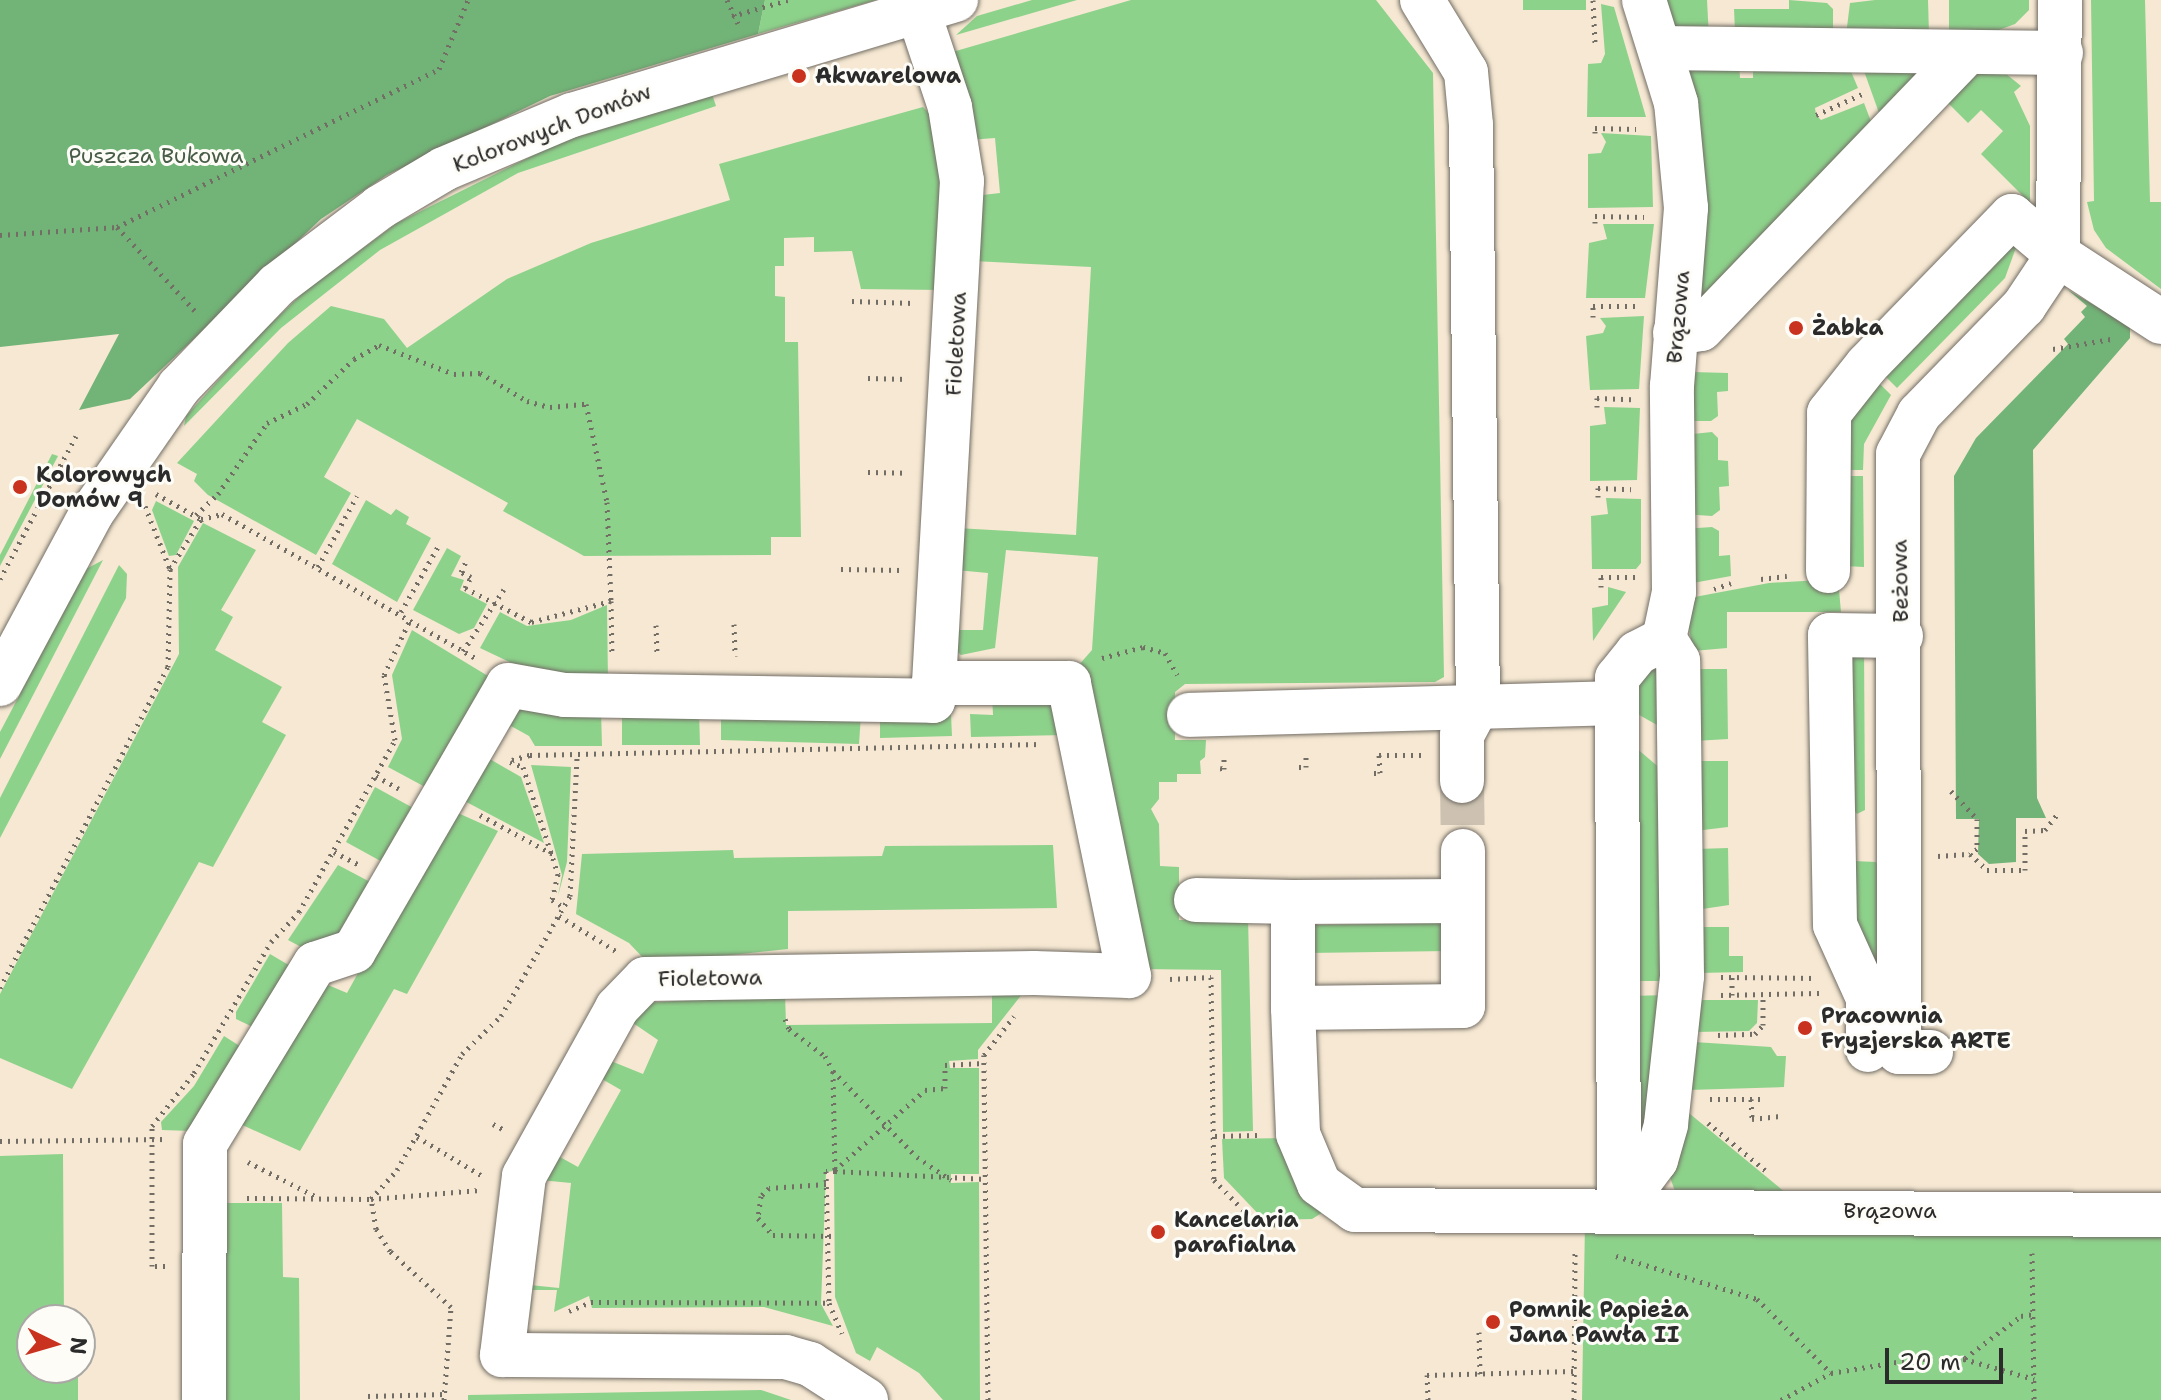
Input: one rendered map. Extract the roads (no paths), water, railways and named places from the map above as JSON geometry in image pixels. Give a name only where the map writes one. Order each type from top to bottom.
[{"type":"street","points":[[1422,0],[1466,72],[1471,125],[1478,705],[1462,735],[1462,781]]},
{"type":"street","name":"Brązowa","points":[[1644,0],[1660,48],[1683,154],[1686,208],[1675,333],[1674,592],[1664,639]]},
{"type":"street","points":[[2058,255],[2060,0]]},
{"type":"street","name":"Fioletowa","points":[[866,1400],[829,1375],[786,1357],[502,1355],[524,1176],[617,1008],[645,979],[1034,973],[1129,976],[1069,683],[934,683],[958,305],[960,147],[937,6]]},
{"type":"street","name":"Kolorowych Domów","points":[[0,684],[120,467],[222,338],[311,257],[444,169],[616,100],[937,6]]},
{"type":"street","points":[[1660,48],[2061,53]]},
{"type":"street","points":[[1675,333],[1701,329],[1967,53]]},
{"type":"street","points":[[1828,571],[1829,413],[1867,365],[2012,216],[2058,255],[2161,322]]},
{"type":"street","name":"Beżowa","points":[[1931,1052],[1899,1052],[1913,964],[1915,842],[1901,636],[1897,468],[1903,439],[1919,414],[2024,306],[2058,255]]},
{"type":"street","points":[[1868,1050],[1868,998],[1835,925],[1830,635],[1901,636]]},
{"type":"street","points":[[1664,639],[1678,661],[1680,762],[1674,1099],[1656,1160],[1619,1209],[1617,678],[1625,664],[1664,639]]},
{"type":"street","points":[[204,1400],[205,1144],[315,964],[354,951],[508,685],[613,695],[933,701],[934,683]]},
{"type":"street","points":[[1185,701],[1478,705],[1615,711],[1680,762]]},
{"type":"street","points":[[1833,828],[1915,842]]},
{"type":"street","points":[[1293,902],[1293,1008],[1463,1006],[1463,851]]},
{"type":"street","points":[[1196,900],[1463,901]]},
{"type":"street","name":"Brązowa","points":[[1293,1008],[1298,1134],[1319,1184],[1355,1210],[1619,1209],[2161,1215]]},
{"type":"tunnel","points":[[1462,781],[1463,851]]},
{"type":"place","name":"Akwarelowa","points":[[799,76]]},
{"type":"place","name":"Żabka","points":[[1796,328]]},
{"type":"place","name":"Kolorowych Domów 9","points":[[20,487]]},
{"type":"place","name":"Pracownia Fryzjerska ARTE","points":[[1805,1028]]},
{"type":"place","name":"Kancelaria parafialna","points":[[1158,1232]]},
{"type":"place","name":"Pomnik Papieża Jana Pawła II","points":[[1493,1322]]},
{"type":"park label","name":"Puszcza Bukowa","points":[[156,156]]}]
